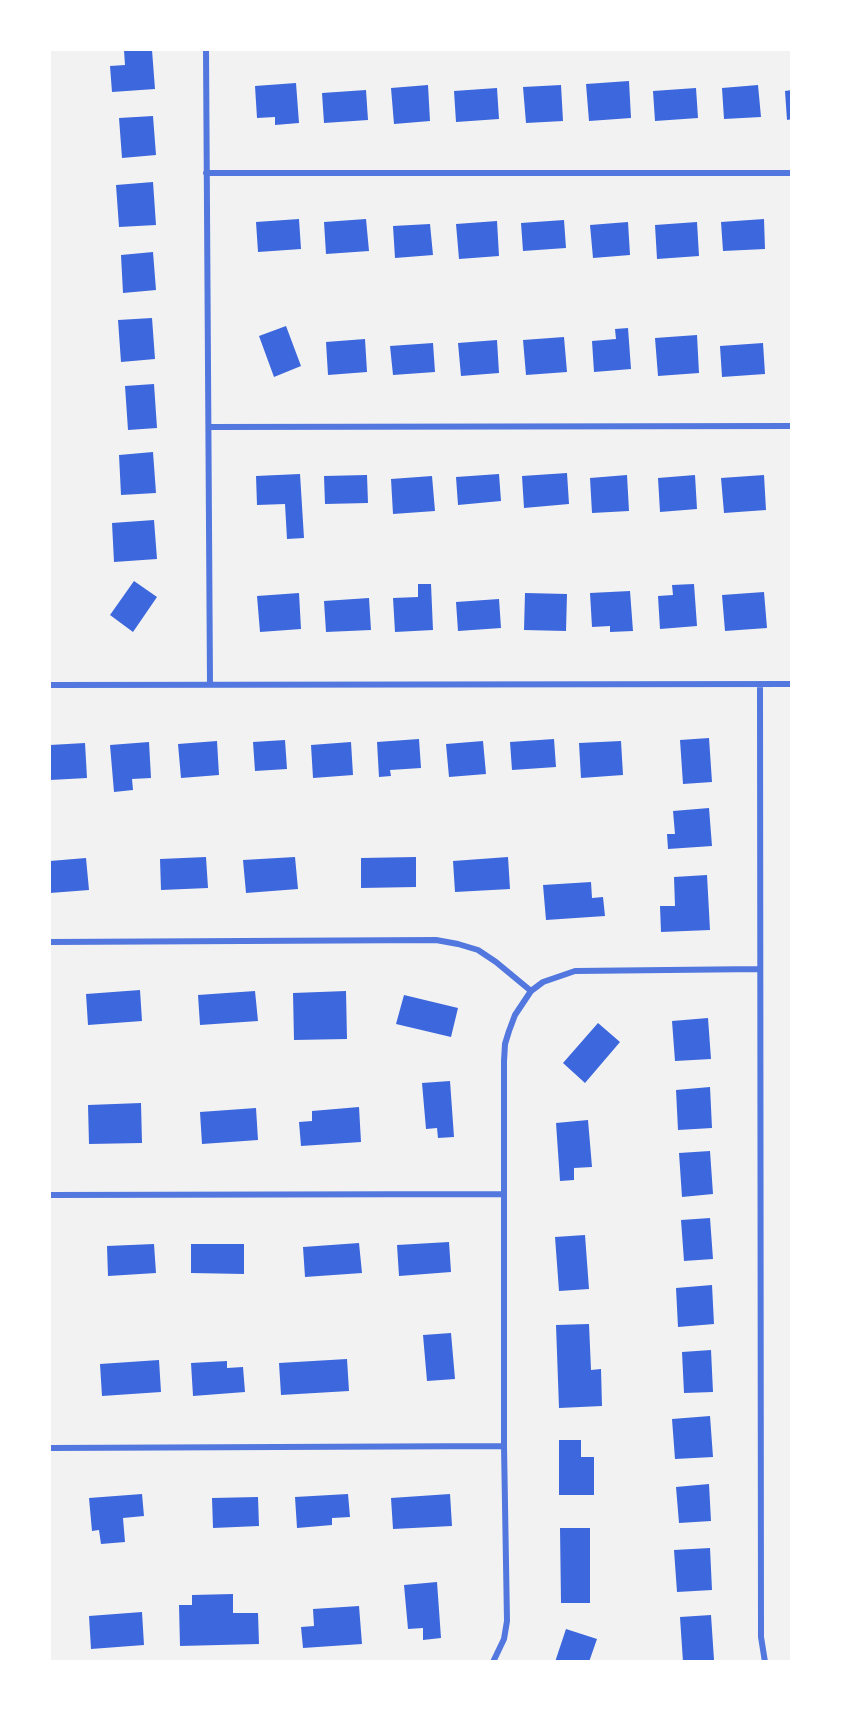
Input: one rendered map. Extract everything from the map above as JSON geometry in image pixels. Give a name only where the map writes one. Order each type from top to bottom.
[{"type":"street","points":[[206,50],[210,684]]},
{"type":"street","points":[[206,174],[792,173]]},
{"type":"street","points":[[209,427],[792,426]]},
{"type":"street","points":[[760,684],[761,1625],[765,1662]]},
{"type":"street","points":[[50,685],[792,684]]},
{"type":"street","points":[[50,942],[436,940],[478,950],[531,991]]},
{"type":"street","points":[[493,1662],[504,1639],[507,1621],[504,1446],[505,1044],[515,1015],[531,991],[543,981],[575,971],[760,969]]},
{"type":"street","points":[[50,1195],[504,1194]]},
{"type":"street","points":[[50,1448],[504,1446]]},
{"type":"building","points":[[124,50],[152,50],[155,89],[112,92],[110,66],[125,65]]},
{"type":"building","points":[[629,81],[631,118],[589,121],[586,84]]},
{"type":"building","points":[[296,83],[299,123],[275,125],[275,117],[257,118],[255,86]]},
{"type":"building","points":[[428,85],[430,121],[394,124],[391,88]]},
{"type":"building","points":[[561,85],[563,121],[526,123],[523,87]]},
{"type":"building","points":[[758,85],[761,117],[724,119],[722,88]]},
{"type":"building","points":[[497,88],[499,119],[456,122],[454,91]]},
{"type":"building","points":[[696,88],[698,118],[655,121],[653,91]]},
{"type":"building","points":[[366,90],[368,120],[324,123],[322,93]]},
{"type":"building","points":[[792,90],[792,119],[787,120],[785,91]]},
{"type":"building","points":[[153,116],[156,155],[122,158],[119,118]]},
{"type":"building","points":[[153,182],[156,225],[119,227],[116,185]]},
{"type":"building","points":[[299,219],[301,249],[258,252],[256,222]]},
{"type":"building","points":[[366,219],[369,251],[326,254],[324,222]]},
{"type":"building","points":[[764,219],[765,249],[723,251],[721,222]]},
{"type":"building","points":[[564,220],[566,248],[523,251],[521,223]]},
{"type":"building","points":[[497,221],[499,256],[459,259],[456,224]]},
{"type":"building","points":[[628,222],[630,255],[593,258],[590,225]]},
{"type":"building","points":[[697,222],[699,256],[657,259],[655,225]]},
{"type":"building","points":[[430,224],[433,255],[395,258],[393,226]]},
{"type":"building","points":[[153,252],[156,290],[123,293],[121,255]]},
{"type":"building","points":[[152,318],[155,359],[121,362],[118,320]]},
{"type":"building","points":[[286,326],[301,366],[274,377],[259,336]]},
{"type":"building","points":[[628,328],[631,369],[594,372],[592,341],[616,339],[615,329]]},
{"type":"building","points":[[697,335],[699,373],[658,376],[655,338]]},
{"type":"building","points":[[564,337],[567,372],[526,375],[523,340]]},
{"type":"building","points":[[365,339],[367,372],[328,375],[326,342]]},
{"type":"building","points":[[497,340],[499,373],[461,376],[458,343]]},
{"type":"building","points":[[433,343],[435,372],[393,375],[390,346]]},
{"type":"building","points":[[763,343],[765,374],[722,377],[720,346]]},
{"type":"building","points":[[154,384],[157,428],[128,430],[125,386]]},
{"type":"building","points":[[153,452],[156,493],[121,495],[119,455]]},
{"type":"building","points":[[567,473],[569,504],[524,508],[522,476]]},
{"type":"building","points":[[300,474],[304,538],[287,539],[285,504],[257,505],[256,476]]},
{"type":"building","points":[[499,474],[501,501],[458,505],[456,477]]},
{"type":"building","points":[[367,475],[368,503],[325,504],[324,476]]},
{"type":"building","points":[[627,475],[629,511],[592,513],[590,478]]},
{"type":"building","points":[[695,475],[697,509],[660,512],[658,478]]},
{"type":"building","points":[[764,475],[766,510],[724,513],[721,478]]},
{"type":"building","points":[[432,476],[435,511],[393,514],[391,479]]},
{"type":"building","points":[[154,520],[157,559],[114,562],[112,523]]},
{"type":"building","points":[[134,581],[157,597],[133,632],[110,615]]},
{"type":"building","points":[[418,584],[431,584],[433,630],[395,632],[393,598],[418,597]]},
{"type":"building","points":[[694,584],[697,626],[660,629],[658,596],[673,595],[672,585]]},
{"type":"building","points":[[630,591],[633,631],[610,632],[610,626],[592,627],[590,593]]},
{"type":"building","points":[[764,592],[767,628],[725,631],[722,595]]},
{"type":"building","points":[[299,593],[301,629],[260,632],[257,596]]},
{"type":"building","points":[[525,593],[567,594],[566,631],[524,630]]},
{"type":"building","points":[[369,598],[371,630],[326,632],[324,601]]},
{"type":"building","points":[[499,599],[501,628],[458,631],[456,602]]},
{"type":"building","points":[[709,738],[712,782],[683,784],[680,740]]},
{"type":"building","points":[[419,739],[421,768],[390,770],[391,776],[379,777],[377,742]]},
{"type":"building","points":[[554,739],[556,767],[512,770],[510,742]]},
{"type":"building","points":[[285,740],[287,769],[255,771],[253,742]]},
{"type":"building","points":[[217,741],[219,775],[181,778],[178,744]]},
{"type":"building","points":[[483,741],[486,774],[449,777],[446,744]]},
{"type":"building","points":[[621,741],[623,775],[581,778],[579,743]]},
{"type":"building","points":[[149,742],[151,778],[132,779],[133,790],[114,792],[110,745]]},
{"type":"building","points":[[351,742],[353,775],[313,778],[311,745]]},
{"type":"building","points":[[85,743],[87,778],[50,780],[50,745]]},
{"type":"building","points":[[709,808],[712,846],[668,849],[667,834],[675,834],[673,811]]},
{"type":"building","points":[[206,857],[208,888],[161,890],[160,859]]},
{"type":"building","points":[[295,857],[298,889],[246,893],[243,860]]},
{"type":"building","points":[[416,857],[416,887],[361,888],[361,858]]},
{"type":"building","points":[[508,857],[510,889],[455,892],[453,861]]},
{"type":"building","points":[[86,858],[89,890],[50,893],[50,861]]},
{"type":"building","points":[[707,875],[710,930],[661,932],[660,906],[675,906],[674,877]]},
{"type":"building","points":[[591,882],[592,898],[603,897],[605,916],[546,920],[543,885]]},
{"type":"building","points":[[140,990],[142,1021],[88,1025],[86,994]]},
{"type":"building","points":[[255,991],[258,1021],[200,1025],[198,995]]},
{"type":"building","points":[[346,991],[347,1039],[294,1040],[293,993]]},
{"type":"building","points":[[404,995],[458,1008],[451,1037],[396,1024]]},
{"type":"building","points":[[708,1018],[711,1059],[675,1061],[672,1021]]},
{"type":"building","points":[[598,1023],[620,1042],[585,1083],[563,1063]]},
{"type":"building","points":[[450,1081],[454,1137],[438,1138],[437,1128],[426,1129],[422,1083]]},
{"type":"building","points":[[710,1087],[712,1128],[678,1130],[676,1090]]},
{"type":"building","points":[[141,1103],[142,1143],[89,1144],[88,1105]]},
{"type":"building","points":[[359,1107],[361,1142],[301,1146],[299,1122],[312,1121],[312,1111]]},
{"type":"building","points":[[256,1108],[258,1140],[202,1144],[200,1112]]},
{"type":"building","points":[[588,1120],[592,1167],[574,1168],[574,1180],[560,1181],[556,1123]]},
{"type":"building","points":[[710,1151],[713,1194],[682,1197],[679,1153]]},
{"type":"building","points":[[710,1218],[713,1259],[684,1261],[681,1220]]},
{"type":"building","points":[[585,1235],[589,1289],[559,1291],[555,1237]]},
{"type":"building","points":[[449,1242],[451,1272],[399,1276],[397,1245]]},
{"type":"building","points":[[359,1243],[362,1273],[305,1277],[303,1247]]},
{"type":"building","points":[[154,1244],[156,1273],[108,1276],[107,1246]]},
{"type":"building","points":[[191,1244],[244,1244],[244,1274],[191,1273]]},
{"type":"building","points":[[712,1285],[714,1324],[678,1327],[676,1288]]},
{"type":"building","points":[[589,1324],[591,1370],[601,1369],[602,1406],[559,1408],[556,1325]]},
{"type":"building","points":[[451,1333],[455,1379],[427,1381],[423,1335]]},
{"type":"building","points":[[711,1350],[713,1392],[684,1393],[682,1352]]},
{"type":"building","points":[[347,1359],[349,1391],[281,1395],[279,1363]]},
{"type":"building","points":[[159,1360],[161,1392],[102,1396],[100,1364]]},
{"type":"building","points":[[227,1361],[227,1368],[243,1367],[245,1392],[193,1396],[191,1363]]},
{"type":"building","points":[[710,1416],[713,1457],[675,1459],[672,1419]]},
{"type":"building","points":[[559,1440],[581,1440],[581,1457],[594,1457],[594,1495],[559,1495]]},
{"type":"building","points":[[709,1484],[711,1521],[679,1523],[676,1487]]},
{"type":"building","points":[[142,1494],[144,1516],[123,1518],[125,1542],[101,1544],[99,1530],[92,1531],[89,1498]]},
{"type":"building","points":[[348,1494],[350,1517],[332,1518],[332,1525],[297,1528],[295,1497]]},
{"type":"building","points":[[450,1494],[452,1526],[393,1529],[391,1498]]},
{"type":"building","points":[[258,1497],[259,1526],[213,1528],[212,1498]]},
{"type":"building","points":[[560,1528],[590,1528],[590,1603],[561,1603]]},
{"type":"building","points":[[710,1548],[712,1590],[677,1592],[674,1550]]},
{"type":"building","points":[[437,1582],[441,1638],[423,1640],[423,1628],[408,1629],[404,1585]]},
{"type":"building","points":[[233,1594],[233,1613],[258,1613],[259,1644],[180,1646],[179,1605],[192,1605],[192,1595]]},
{"type":"building","points":[[359,1606],[362,1644],[303,1648],[301,1627],[314,1626],[313,1609]]},
{"type":"building","points":[[142,1612],[144,1645],[91,1649],[89,1616]]},
{"type":"building","points":[[711,1615],[714,1660],[683,1662],[680,1617]]},
{"type":"building","points":[[566,1629],[597,1639],[589,1662],[555,1662]]}]
